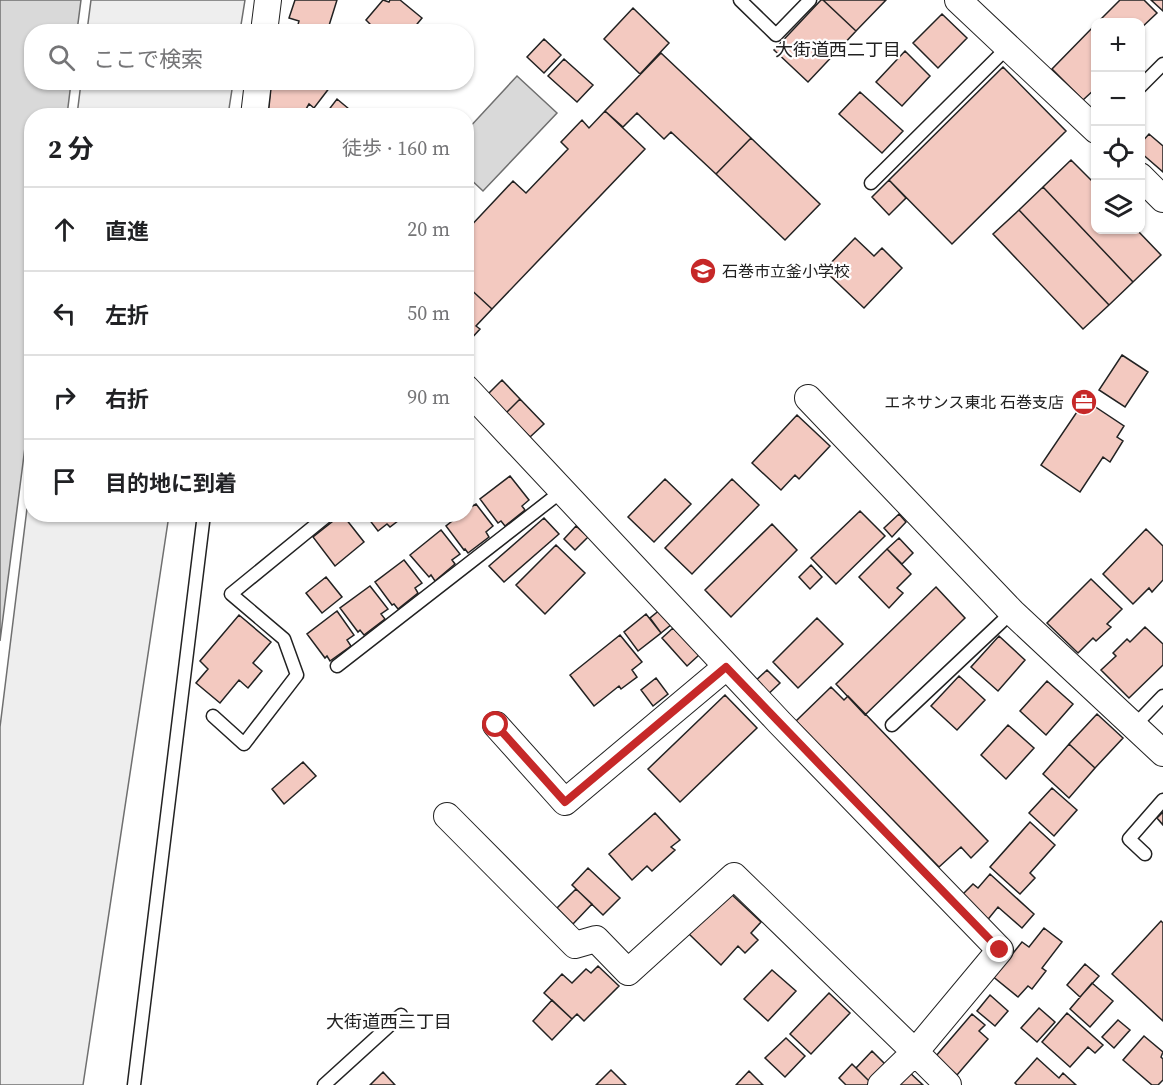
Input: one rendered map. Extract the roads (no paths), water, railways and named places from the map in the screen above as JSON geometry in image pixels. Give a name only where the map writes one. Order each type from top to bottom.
[{"type":"street","points":[[265,24],[268,0]]},
{"type":"street","points":[[958,0],[1091,126]]},
{"type":"street","points":[[255,108],[257,90]]},
{"type":"street","points":[[1144,180],[1163,199]]},
{"type":"street","points":[[808,398],[1012,612],[1163,753]]},
{"type":"street","points":[[474,401],[562,491],[726,667],[1000,950],[915,1052],[881,1085]]},
{"type":"street","points":[[496,725],[565,802],[726,667]]},
{"type":"street","points":[[447,816],[575,945],[596,939],[628,972],[734,876],[948,1085]]},
{"type":"lane","points":[[740,0],[776,35],[810,0]]},
{"type":"lane","points":[[871,183],[1008,47]]},
{"type":"lane","points":[[1145,82],[1163,64]]},
{"type":"lane","points":[[337,666],[562,491]]},
{"type":"lane","points":[[134,1085],[203,522]]},
{"type":"lane","points":[[213,716],[244,744],[297,675],[284,639],[231,594],[319,522]]},
{"type":"lane","points":[[892,725],[1012,612]]},
{"type":"lane","points":[[1134,726],[1163,696]]},
{"type":"lane","points":[[1145,854],[1129,840],[1163,800]]},
{"type":"lane","points":[[324,1085],[401,1015]]},
{"type":"place","name":"石巻市立釜小学校","points":[[703,271]]},
{"type":"place","name":"エネサンス東北 石巻支店","points":[[1084,402]]},
{"type":"district","name":"大街道西二丁目","points":[[838,49]]},
{"type":"district","name":"大街道西三丁目","points":[[389,1021]]}]
